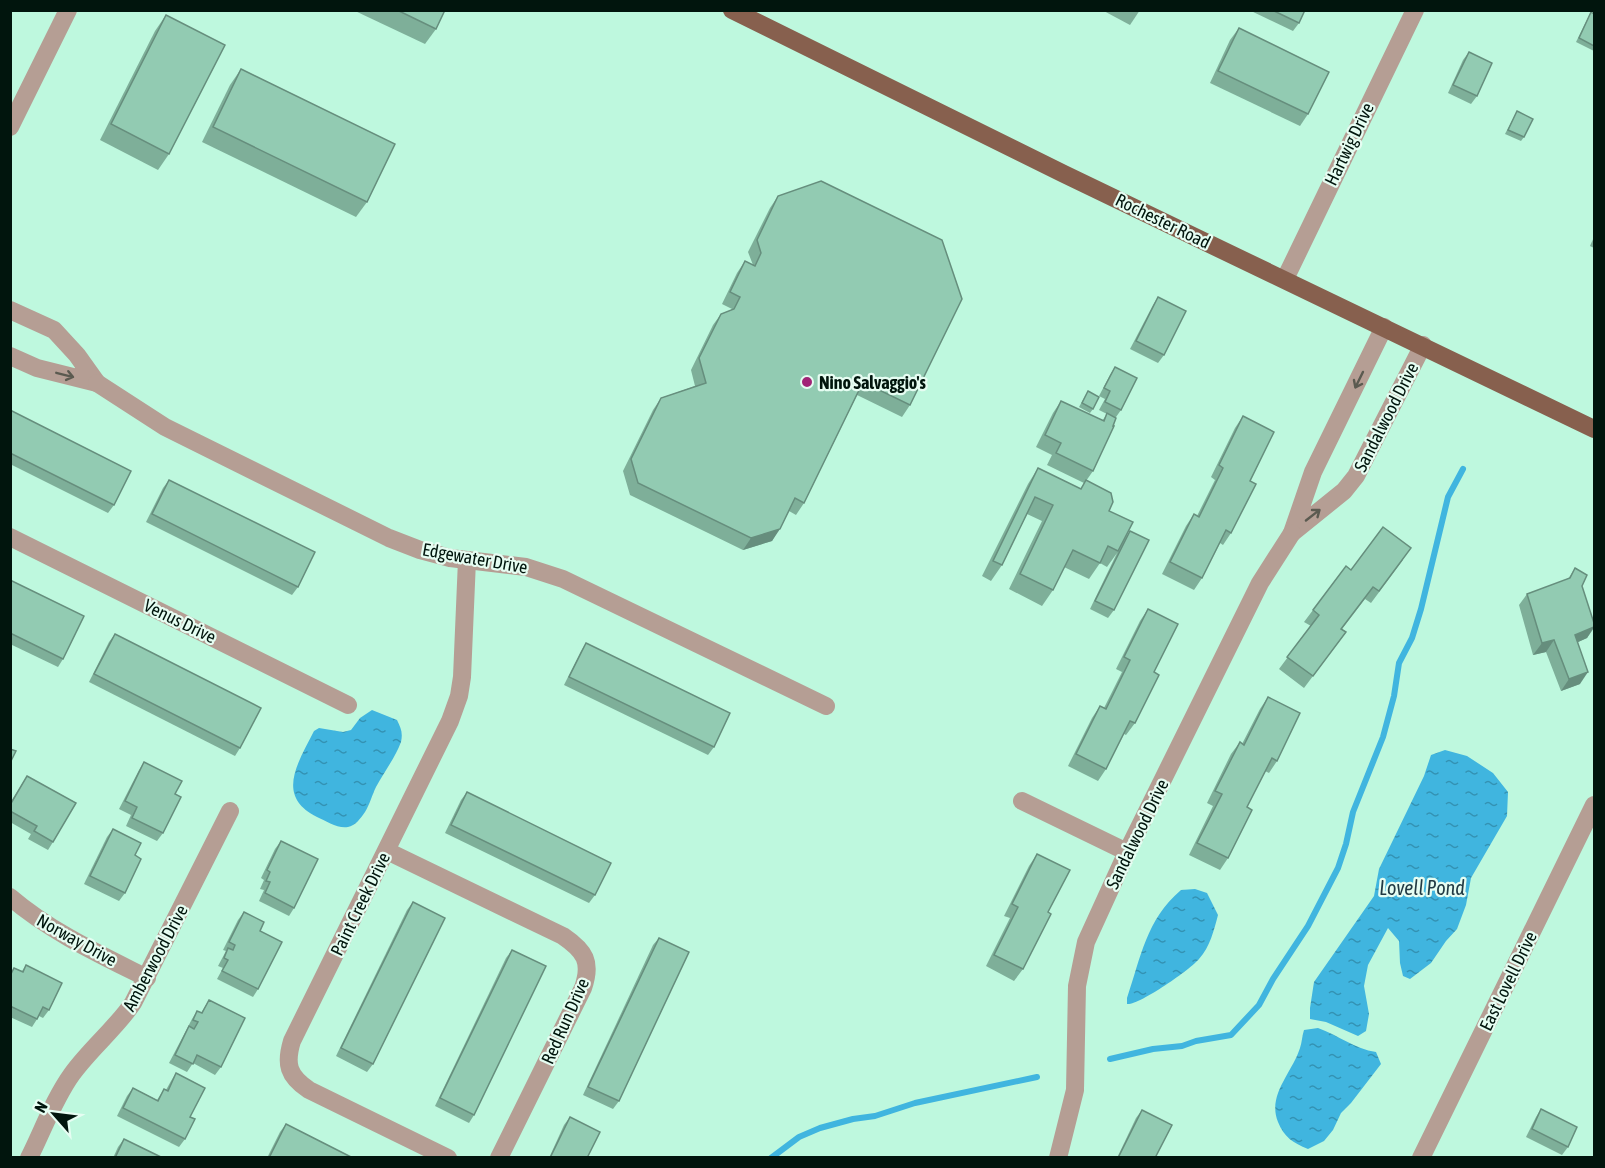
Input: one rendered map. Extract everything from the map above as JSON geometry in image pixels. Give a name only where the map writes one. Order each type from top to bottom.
[{"type":"main road","name":"Rochester Road","points":[[732,10],[1064,174],[1594,429]]},
{"type":"street","points":[[10,127],[68,10]]},
{"type":"street","name":"Hartwig Drive","points":[[1285,279],[1415,10]]},
{"type":"street","name":"Edgewater Drive","points":[[10,310],[54,330],[77,355],[97,383]]},
{"type":"street","name":"Sandalwood Drive","points":[[1058,1158],[1075,1090],[1075,1013],[1080,966],[1093,923],[1260,583],[1292,533],[1313,472],[1384,327]]},
{"type":"street","name":"Sandalwood Drive","points":[[1292,533],[1344,491],[1356,476],[1423,345]]},
{"type":"street","name":"Edgewater Drive","points":[[10,356],[37,369],[97,383],[165,427],[389,537],[420,550],[467,560],[526,567],[563,579],[826,706]]},
{"type":"street","name":"Venus Drive","points":[[10,537],[348,705]]},
{"type":"street","name":"Paint Creek Drive","points":[[448,1158],[297,1083],[289,1069],[288,1055],[292,1041],[450,721],[459,696],[462,677],[467,560]]},
{"type":"street","points":[[1022,801],[1127,852]]},
{"type":"street","name":"East Lovell Drive","points":[[1421,1158],[1594,806]]},
{"type":"street","name":"Amberwood Drive","points":[[29,1158],[60,1094],[73,1073],[118,1024],[133,1003],[230,812]]},
{"type":"street","name":"Red Run Drive","points":[[387,851],[563,936],[574,944],[586,959],[588,970],[583,988],[499,1158]]},
{"type":"street","name":"Norway Drive","points":[[10,897],[57,932],[147,978]]},
{"type":"water","points":[[372,710],[397,720],[402,736],[401,742],[362,817],[351,826],[336,826],[304,809],[297,799],[293,789],[297,767],[314,731],[319,728],[343,732],[351,730],[360,718]]},
{"type":"water","name":"Lovell Pond","points":[[1445,750],[1467,756],[1493,773],[1508,792],[1507,816],[1471,878],[1466,905],[1457,929],[1431,963],[1410,979],[1403,976],[1399,941],[1388,928],[1368,965],[1364,986],[1369,1014],[1366,1031],[1358,1036],[1326,1022],[1310,1019],[1314,982],[1374,896],[1379,869],[1424,776],[1431,755]]},
{"type":"water","points":[[1195,889],[1207,893],[1218,915],[1206,949],[1194,964],[1176,978],[1142,999],[1127,1004],[1141,954],[1152,927],[1169,902],[1181,890]]},
{"type":"water","points":[[1318,1028],[1361,1048],[1376,1052],[1381,1064],[1341,1113],[1333,1130],[1324,1141],[1308,1149],[1286,1136],[1275,1112],[1278,1093],[1300,1048],[1304,1030]]},
{"type":"building","points":[[397,10],[445,10],[436,29]]},
{"type":"building","points":[[1272,10],[1305,10],[1299,23]]},
{"type":"building","points":[[1591,12],[1594,14],[1594,46],[1579,38]]},
{"type":"building","points":[[166,15],[225,45],[169,154],[111,124]]},
{"type":"building","points":[[1239,28],[1329,72],[1308,114],[1218,71]]},
{"type":"building","points":[[1469,52],[1492,63],[1477,96],[1453,85]]},
{"type":"building","points":[[241,69],[395,144],[367,202],[213,127]]},
{"type":"building","points":[[1517,111],[1533,119],[1524,137],[1508,130]]},
{"type":"building","name":"Nino Salvaggio's","points":[[821,181],[942,240],[962,299],[910,405],[863,382],[804,503],[795,498],[780,529],[751,538],[638,483],[631,459],[661,398],[706,383],[699,358],[721,314],[734,309],[740,297],[730,292],[745,261],[755,266],[761,253],[757,240],[778,196]]},
{"type":"building","points":[[1158,297],[1186,311],[1164,355],[1136,341]]},
{"type":"building","points":[[1115,367],[1137,378],[1121,410],[1105,402],[1110,391],[1104,388]]},
{"type":"building","points":[[1088,391],[1099,397],[1093,409],[1082,403]]},
{"type":"building","points":[[1061,401],[1104,421],[1107,413],[1116,418],[1093,471],[1056,453],[1061,443],[1045,435]]},
{"type":"building","points":[[10,410],[131,471],[114,505],[10,453]]},
{"type":"building","points":[[1243,416],[1274,432],[1250,481],[1256,484],[1231,533],[1226,530],[1202,578],[1170,562],[1194,514],[1199,517],[1223,468],[1219,465]]},
{"type":"building","points":[[1038,468],[1081,489],[1086,480],[1111,493],[1113,502],[1109,511],[1133,522],[1118,551],[1108,546],[1100,563],[1073,550],[1053,590],[1020,574],[1053,505],[1035,497],[1002,565],[993,561]]},
{"type":"building","points":[[169,480],[315,552],[298,587],[152,514]]},
{"type":"building","points":[[1383,527],[1411,548],[1379,591],[1373,587],[1341,629],[1346,632],[1313,676],[1287,657],[1319,615],[1313,610],[1346,566],[1351,570]]},
{"type":"building","points":[[1130,531],[1149,540],[1114,610],[1095,601]]},
{"type":"building","points":[[1575,568],[1587,575],[1582,586],[1594,627],[1575,635],[1588,672],[1569,679],[1554,640],[1542,643],[1527,594],[1570,578]]},
{"type":"building","points":[[10,580],[84,616],[63,659],[10,633]]},
{"type":"building","points":[[1148,609],[1178,624],[1154,672],[1159,675],[1135,723],[1130,721],[1106,769],[1076,754],[1100,706],[1106,709],[1130,660],[1124,657]]},
{"type":"building","points":[[115,634],[261,708],[240,748],[94,674]]},
{"type":"building","points":[[586,643],[730,713],[714,747],[569,677]]},
{"type":"building","points":[[1268,697],[1300,713],[1277,761],[1272,758],[1247,807],[1252,810],[1228,858],[1197,843],[1222,794],[1215,791],[1240,742],[1244,745]]},
{"type":"building","points":[[10,749],[16,751],[10,763]]},
{"type":"building","points":[[144,762],[182,781],[175,794],[181,797],[163,833],[132,818],[137,807],[125,801]]},
{"type":"building","points":[[27,776],[76,803],[53,842],[34,831],[37,826],[10,811],[10,805]]},
{"type":"building","points":[[467,792],[611,863],[595,895],[451,825]]},
{"type":"building","points":[[113,829],[141,843],[135,855],[141,859],[125,893],[90,876]]},
{"type":"building","points":[[281,841],[318,859],[294,908],[265,893],[270,882],[266,881],[270,872],[267,870]]},
{"type":"building","points":[[1037,854],[1070,870],[1048,912],[1051,914],[1023,969],[994,955],[1018,907],[1012,904]]},
{"type":"building","points":[[413,902],[445,918],[373,1064],[341,1048]]},
{"type":"building","points":[[244,912],[264,922],[260,931],[282,942],[258,989],[222,971],[228,960],[224,958],[228,948],[233,950],[235,945],[229,942]]},
{"type":"building","points":[[659,938],[689,952],[619,1101],[588,1087]]},
{"type":"building","points":[[512,950],[546,966],[474,1115],[440,1098]]},
{"type":"building","points":[[26,965],[62,983],[49,1010],[43,1007],[37,1019],[10,1006],[10,976],[14,968],[23,972]]},
{"type":"building","points":[[209,1000],[245,1018],[221,1067],[197,1055],[193,1064],[175,1055],[189,1026],[194,1029],[198,1022],[193,1020],[197,1011],[202,1013]]},
{"type":"building","points":[[176,1073],[205,1088],[190,1117],[195,1119],[185,1139],[123,1108],[133,1088],[158,1101],[164,1089],[168,1091]]},
{"type":"building","points":[[1541,1109],[1577,1127],[1568,1147],[1532,1129]]},
{"type":"building","points":[[1142,1110],[1172,1125],[1155,1158],[1118,1158]]},
{"type":"building","points":[[570,1117],[600,1132],[587,1158],[550,1158]]},
{"type":"building","points":[[286,1124],[353,1158],[273,1158],[270,1156]]},
{"type":"building","points":[[124,1139],[163,1158],[115,1158]]},
{"type":"waterway","points":[[1110,1059],[1231,1035],[1259,1005],[1273,979],[1308,926],[1338,868],[1353,812],[1383,737],[1394,696],[1399,663],[1412,638],[1421,609],[1448,497],[1463,469]]},
{"type":"waterway","points":[[771,1158],[799,1137],[820,1128],[875,1116],[915,1103],[1037,1077]]},
{"type":"place","name":"Nino Salvaggio's","points":[[807,382]]}]
